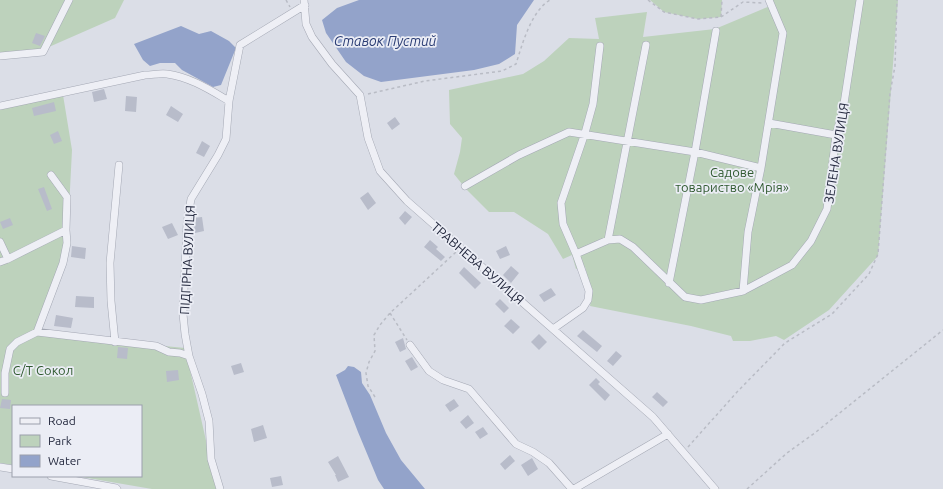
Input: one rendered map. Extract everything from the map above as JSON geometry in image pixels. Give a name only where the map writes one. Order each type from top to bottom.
[{"type":"street","points":[[0,56],[43,52],[68,0]]},
{"type":"street","name":"ЗЕЛЕНА ВУЛИЦЯ","points":[[608,240],[620,239],[633,247],[685,297],[701,300],[742,291],[792,265],[811,241],[827,209],[836,134],[843,110],[860,0]]},
{"type":"street","points":[[742,291],[748,232],[769,123],[783,33],[769,2]]},
{"type":"street","points":[[304,3],[306,24],[312,36],[332,64],[360,96]]},
{"type":"street","name":"ПІДГІРНА ВУЛИЦЯ","points":[[220,489],[211,459],[209,421],[202,394],[189,356],[184,334],[183,314],[187,223],[191,199],[226,140],[229,102],[240,45],[304,3]]},
{"type":"street","points":[[669,283],[695,152],[716,31]]},
{"type":"street","points":[[576,254],[608,240],[646,45]]},
{"type":"street","points":[[553,329],[583,308],[588,300],[589,291],[576,254],[563,224],[561,202],[585,133],[593,104],[600,46]]},
{"type":"street","points":[[0,106],[145,76],[166,74],[186,79],[229,102]]},
{"type":"street","name":"ТРАВНЕВА ВУЛИЦЯ","points":[[360,96],[368,138],[380,171],[407,201],[653,416],[715,489]]},
{"type":"street","points":[[769,123],[836,134]]},
{"type":"street","points":[[465,186],[519,154],[569,132],[585,133],[695,152],[761,168]]},
{"type":"street","points":[[115,342],[111,301],[110,263],[120,165]]},
{"type":"street","points":[[37,332],[62,263],[67,243],[67,197],[51,175]]},
{"type":"street","points":[[0,262],[66,230]]},
{"type":"street","points":[[0,242],[8,259]]},
{"type":"street","points":[[5,392],[5,373],[10,349],[17,342],[37,332],[156,346],[169,352],[189,356]]},
{"type":"street","points":[[410,345],[429,371],[443,380],[469,389],[516,444],[533,452],[549,463],[573,489],[668,434]]},
{"type":"street","points":[[0,467],[12,469]]},
{"type":"street","points":[[56,477],[117,489]]},
{"type":"path","points":[[360,96],[424,81],[502,72],[516,64],[531,22],[545,2],[550,0]]},
{"type":"path","points":[[648,0],[664,12],[698,19],[721,17],[742,2],[769,2]]},
{"type":"path","points":[[721,17],[722,0]]},
{"type":"path","points":[[684,452],[736,392],[785,343],[832,314],[870,274],[878,254],[890,93],[895,66],[897,0]]},
{"type":"path","points":[[375,398],[368,386],[366,373],[368,362],[375,351],[374,335],[390,313],[460,248]]},
{"type":"path","points":[[390,313],[410,345]]},
{"type":"path","points":[[747,489],[787,453],[816,432],[943,330]]},
{"type":"green space","points":[[0,0],[124,0],[115,18],[42,50],[0,56]]},
{"type":"green space","points":[[650,0],[722,0],[721,17],[698,19],[664,12]]},
{"type":"green space","name":"Садове товариство «Мрія»","points":[[769,0],[898,0],[878,256],[829,310],[784,340],[776,336],[750,341],[733,341],[731,336],[691,326],[590,306],[592,293],[585,267],[576,269],[572,255],[563,259],[548,234],[514,212],[489,212],[466,189],[454,174],[462,138],[450,124],[449,90],[523,74],[544,61],[569,38],[599,39],[595,18],[647,12],[643,37],[715,29],[770,6]]},
{"type":"green space","name":"С/Т Сокол","points":[[63,95],[72,150],[67,248],[39,334],[185,348],[217,489],[152,489],[82,477],[142,477],[142,405],[12,405],[12,465],[0,463],[0,107]]},
{"type":"water","name":"Ставок Пустий","points":[[359,0],[534,0],[517,25],[515,54],[499,64],[474,70],[381,82],[364,76],[346,62],[326,33],[322,20],[337,8]]},
{"type":"water","points":[[181,26],[199,34],[211,31],[229,41],[236,48],[221,85],[213,87],[182,70],[175,63],[160,63],[150,66],[143,60],[134,44]]},
{"type":"water","points":[[348,366],[354,367],[361,372],[362,383],[370,395],[386,433],[401,460],[425,489],[384,489],[378,480],[336,375],[345,370]]},
{"type":"building","points":[[36,33],[45,36],[40,46],[32,43]]},
{"type":"building","points":[[104,89],[107,99],[94,102],[92,92]]},
{"type":"building","points":[[126,96],[137,97],[136,112],[125,111]]},
{"type":"building","points":[[54,102],[56,111],[34,116],[32,108]]},
{"type":"building","points":[[171,106],[183,114],[178,122],[166,115]]},
{"type":"building","points":[[395,117],[400,124],[392,130],[387,123]]},
{"type":"building","points":[[58,131],[62,141],[54,144],[50,135]]},
{"type":"building","points":[[202,141],[210,146],[204,157],[196,153]]},
{"type":"building","points":[[44,187],[52,209],[47,211],[38,189]]},
{"type":"building","points":[[368,192],[376,203],[368,210],[360,198]]},
{"type":"building","points":[[405,211],[412,217],[405,225],[399,218]]},
{"type":"building","points":[[202,217],[204,231],[195,233],[193,218]]},
{"type":"building","points":[[10,218],[13,225],[3,229],[0,222]]},
{"type":"building","points":[[172,223],[178,235],[168,239],[162,227]]},
{"type":"building","points":[[430,240],[438,247],[436,249],[445,257],[441,261],[424,247]]},
{"type":"building","points":[[72,246],[86,248],[85,259],[71,257]]},
{"type":"building","points":[[506,246],[510,255],[500,259],[496,251]]},
{"type":"building","points":[[511,266],[519,273],[511,283],[503,275]]},
{"type":"building","points":[[464,267],[481,283],[475,289],[459,273]]},
{"type":"building","points":[[551,288],[556,295],[544,302],[539,295]]},
{"type":"building","points":[[76,296],[94,297],[94,308],[75,307]]},
{"type":"building","points":[[500,299],[509,308],[504,313],[495,304]]},
{"type":"building","points":[[56,315],[73,318],[71,328],[54,326]]},
{"type":"building","points":[[511,319],[520,327],[513,334],[504,326]]},
{"type":"building","points":[[583,330],[602,346],[597,352],[577,336]]},
{"type":"building","points":[[539,334],[547,342],[539,350],[531,342]]},
{"type":"building","points":[[403,338],[406,349],[400,352],[395,342]]},
{"type":"building","points":[[118,347],[128,348],[127,359],[117,358]]},
{"type":"building","points":[[616,351],[622,356],[613,366],[607,361]]},
{"type":"building","points":[[412,357],[418,367],[411,371],[405,361]]},
{"type":"building","points":[[241,363],[244,372],[234,375],[231,366]]},
{"type":"building","points":[[178,370],[179,380],[167,382],[166,371]]},
{"type":"building","points":[[596,378],[600,382],[598,384],[610,395],[605,401],[589,385]]},
{"type":"building","points":[[657,392],[668,402],[663,407],[652,397]]},
{"type":"building","points":[[2,399],[11,400],[10,409],[0,408]]},
{"type":"building","points":[[454,399],[459,406],[450,412],[445,405]]},
{"type":"building","points":[[468,415],[474,423],[466,429],[460,422]]},
{"type":"building","points":[[263,425],[267,438],[254,442],[251,429]]},
{"type":"building","points":[[483,427],[488,434],[480,439],[475,432]]},
{"type":"building","points":[[510,455],[515,461],[505,470],[500,464]]},
{"type":"building","points":[[338,456],[349,477],[338,482],[336,475],[328,462]]},
{"type":"building","points":[[532,458],[538,469],[528,476],[521,465]]},
{"type":"building","points":[[281,476],[283,485],[272,487],[270,478]]}]
